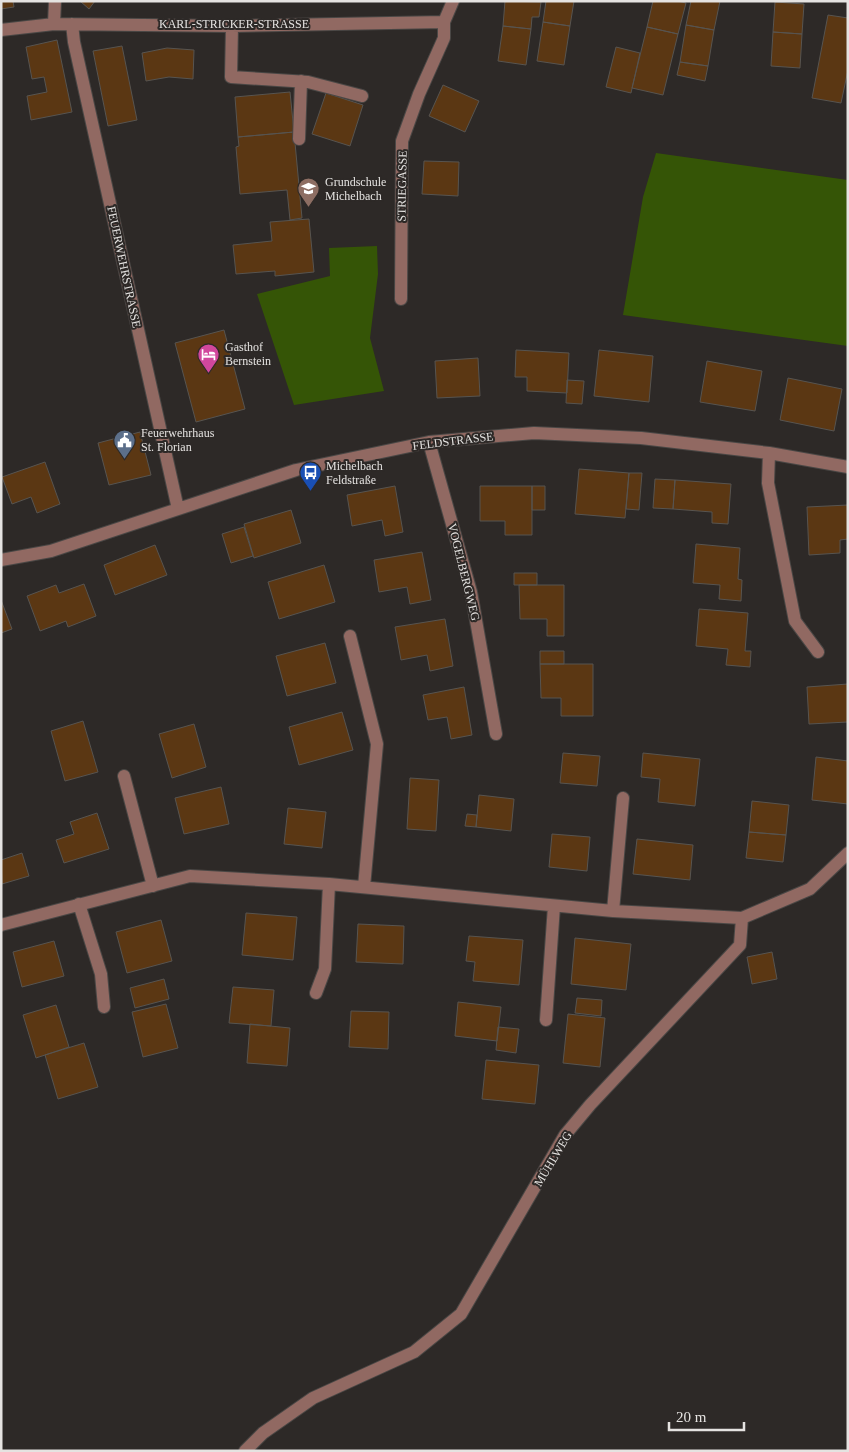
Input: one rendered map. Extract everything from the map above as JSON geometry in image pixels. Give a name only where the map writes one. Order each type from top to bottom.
[{"type":"street","points":[[54,24],[55,1]]},
{"type":"street","points":[[444,22],[453,1]]},
{"type":"street","name":"KARL-STRICKER-STRASSE","points":[[1,30],[54,24],[232,26],[444,22]]},
{"type":"street","name":"STRIEGASSE","points":[[401,299],[402,141],[419,94],[444,38],[444,22]]},
{"type":"street","name":"FEUERWEHRSTRASSE","points":[[72,24],[74,42],[178,509]]},
{"type":"street","points":[[232,26],[231,77],[301,81],[362,96]]},
{"type":"street","points":[[299,139],[301,81]]},
{"type":"street","name":"FELDSTRASSE","points":[[1,560],[51,551],[296,470],[429,442],[534,433],[641,438],[769,453],[848,466]]},
{"type":"street","name":"VOGELBERGWEG","points":[[429,442],[472,592],[496,734]]},
{"type":"street","points":[[769,453],[768,483],[794,621],[818,652]]},
{"type":"street","points":[[350,636],[378,744],[364,887]]},
{"type":"street","points":[[124,776],[153,886]]},
{"type":"street","points":[[613,911],[623,798]]},
{"type":"street","points":[[1,925],[190,876],[329,884],[613,911],[742,918],[810,889],[848,853]]},
{"type":"street","points":[[316,993],[326,969],[329,884]]},
{"type":"street","points":[[79,904],[101,974],[104,1008]]},
{"type":"street","points":[[546,1020],[554,906]]},
{"type":"street","name":"MÜHLWEG","points":[[245,1451],[263,1433],[313,1398],[414,1352],[461,1314],[566,1135],[590,1105],[740,945],[742,918]]},
{"type":"green space","points":[[656,153],[848,180],[848,346],[623,315],[643,197]]},
{"type":"green space","points":[[377,246],[378,274],[370,338],[384,391],[294,405],[257,294],[330,276],[329,248]]},
{"type":"building","points":[[1,1],[13,1],[14,7],[1,9]]},
{"type":"building","points":[[80,1],[95,1],[89,9]]},
{"type":"building","points":[[505,1],[541,2],[539,17],[532,17],[531,29],[503,26]]},
{"type":"building","points":[[546,1],[574,1],[570,26],[543,22]]},
{"type":"building","points":[[653,1],[686,3],[678,34],[647,27]]},
{"type":"building","points":[[691,1],[720,1],[714,30],[686,25]]},
{"type":"building","points":[[775,2],[804,4],[802,34],[773,32]]},
{"type":"building","points":[[828,15],[848,18],[848,70],[841,103],[812,98]]},
{"type":"building","points":[[543,22],[570,26],[564,65],[537,61]]},
{"type":"building","points":[[686,25],[714,30],[708,66],[680,62]]},
{"type":"building","points":[[503,26],[531,29],[526,65],[498,61]]},
{"type":"building","points":[[647,27],[678,34],[663,95],[632,88]]},
{"type":"building","points":[[773,32],[802,34],[800,68],[771,66]]},
{"type":"building","points":[[57,40],[72,112],[31,120],[27,96],[47,92],[44,77],[32,79],[26,47]]},
{"type":"building","points":[[122,46],[137,120],[108,126],[93,51]]},
{"type":"building","points":[[616,47],[640,53],[631,93],[606,87]]},
{"type":"building","points":[[167,48],[194,50],[193,79],[169,77],[146,81],[142,53]]},
{"type":"building","points":[[680,62],[708,66],[705,81],[677,75]]},
{"type":"building","points":[[443,85],[479,101],[465,132],[429,116]]},
{"type":"building","points":[[290,92],[294,132],[238,137],[235,97]]},
{"type":"building","points":[[326,93],[363,105],[350,146],[312,134]]},
{"type":"building","points":[[294,132],[302,218],[290,220],[287,190],[240,194],[236,147],[239,146],[238,137]]},
{"type":"building","points":[[424,161],[459,162],[458,196],[422,194]]},
{"type":"building","points":[[309,219],[314,272],[275,276],[275,271],[236,274],[233,245],[272,241],[270,222]]},
{"type":"building","points":[[224,330],[245,409],[196,422],[175,343]]},
{"type":"building","points":[[516,350],[569,353],[567,393],[527,391],[527,377],[515,377]]},
{"type":"building","points":[[599,350],[653,356],[649,402],[594,396]]},
{"type":"building","points":[[478,358],[480,396],[437,398],[435,361]]},
{"type":"building","points":[[707,361],[762,371],[755,411],[700,402]]},
{"type":"building","points":[[788,378],[842,389],[834,431],[780,420]]},
{"type":"building","points":[[567,380],[584,381],[582,404],[566,403]]},
{"type":"building","name":"Feuerwehrhaus St. Florian","points":[[140,432],[151,475],[109,485],[98,443]]},
{"type":"building","points":[[45,462],[60,504],[37,513],[31,497],[12,504],[2,477]]},
{"type":"building","points":[[579,469],[629,473],[625,518],[575,514]]},
{"type":"building","points":[[629,473],[642,473],[639,510],[626,509]]},
{"type":"building","points":[[655,479],[675,480],[673,509],[653,508]]},
{"type":"building","points":[[675,480],[731,484],[728,524],[712,523],[712,512],[673,509]]},
{"type":"building","points":[[395,486],[403,532],[385,536],[382,520],[352,526],[347,495]]},
{"type":"building","points":[[480,486],[532,486],[532,535],[505,535],[505,521],[480,521]]},
{"type":"building","points":[[532,486],[545,486],[545,510],[532,510]]},
{"type":"building","points":[[848,505],[848,539],[840,540],[840,553],[809,555],[807,507]]},
{"type":"building","points":[[291,510],[301,543],[254,558],[244,524]]},
{"type":"building","points":[[244,527],[253,556],[231,563],[222,534]]},
{"type":"building","points":[[696,544],[740,548],[738,579],[742,580],[741,601],[719,599],[720,585],[693,583]]},
{"type":"building","points":[[155,545],[167,575],[115,595],[104,565]]},
{"type":"building","points":[[422,552],[431,600],[410,604],[407,587],[379,592],[374,560]]},
{"type":"building","points":[[324,565],[335,602],[279,619],[268,582]]},
{"type":"building","points":[[514,573],[537,573],[537,585],[514,585]]},
{"type":"building","points":[[84,584],[96,616],[68,627],[66,621],[40,631],[27,596],[56,585],[59,593]]},
{"type":"building","points":[[519,585],[564,585],[564,636],[547,636],[547,619],[520,619]]},
{"type":"building","points":[[1,600],[12,629],[1,633]]},
{"type":"building","points":[[699,609],[748,613],[745,651],[751,651],[750,667],[726,665],[728,649],[696,646]]},
{"type":"building","points":[[445,619],[453,666],[430,671],[427,655],[401,660],[395,627]]},
{"type":"building","points":[[325,643],[336,683],[287,696],[276,656]]},
{"type":"building","points":[[540,651],[564,651],[564,664],[540,664]]},
{"type":"building","points":[[540,664],[593,664],[593,716],[561,716],[561,698],[541,698]]},
{"type":"building","points":[[848,684],[848,722],[809,724],[807,687]]},
{"type":"building","points":[[464,687],[472,735],[451,739],[447,717],[428,720],[423,695]]},
{"type":"building","points":[[342,712],[353,750],[299,765],[289,727]]},
{"type":"building","points":[[83,721],[98,772],[65,781],[51,731]]},
{"type":"building","points":[[194,724],[206,767],[172,778],[159,734]]},
{"type":"building","points":[[563,753],[600,756],[597,786],[560,783]]},
{"type":"building","points":[[643,753],[700,759],[695,806],[658,802],[660,779],[641,777]]},
{"type":"building","points":[[816,757],[848,761],[848,804],[812,800]]},
{"type":"building","points":[[410,778],[439,780],[436,831],[407,829]]},
{"type":"building","points":[[221,787],[229,824],[184,834],[175,798]]},
{"type":"building","points":[[479,795],[514,799],[511,831],[476,827]]},
{"type":"building","points":[[752,801],[789,805],[786,835],[749,832]]},
{"type":"building","points":[[288,808],[326,812],[322,848],[284,844]]},
{"type":"building","points":[[97,813],[109,849],[64,863],[56,840],[74,834],[70,822]]},
{"type":"building","points":[[467,814],[477,815],[476,827],[465,826]]},
{"type":"building","points":[[749,832],[786,835],[783,862],[746,858]]},
{"type":"building","points":[[552,834],[590,837],[587,871],[549,867]]},
{"type":"building","points":[[637,839],[693,845],[690,880],[633,874]]},
{"type":"building","points":[[22,853],[29,876],[2,884],[1,860]]},
{"type":"building","points":[[246,913],[297,917],[293,960],[242,955]]},
{"type":"building","points":[[161,920],[172,961],[127,973],[116,932]]},
{"type":"building","points":[[358,924],[404,926],[403,964],[356,962]]},
{"type":"building","points":[[469,936],[523,940],[519,985],[473,981],[475,962],[466,961]]},
{"type":"building","points":[[575,938],[631,944],[626,990],[571,984]]},
{"type":"building","points":[[54,941],[64,976],[22,987],[13,952]]},
{"type":"building","points":[[772,952],[777,979],[752,984],[747,957]]},
{"type":"building","points":[[164,979],[169,999],[135,1008],[130,988]]},
{"type":"building","points":[[233,987],[274,990],[271,1026],[229,1023]]},
{"type":"building","points":[[577,998],[602,1000],[601,1016],[575,1013]]},
{"type":"building","points":[[458,1002],[501,1007],[497,1041],[455,1036]]},
{"type":"building","points":[[166,1004],[178,1048],[143,1057],[132,1012]]},
{"type":"building","points":[[56,1005],[69,1047],[36,1058],[23,1015]]},
{"type":"building","points":[[351,1011],[389,1012],[388,1049],[349,1047]]},
{"type":"building","points":[[568,1014],[605,1018],[600,1067],[563,1063]]},
{"type":"building","points":[[250,1024],[290,1028],[287,1066],[247,1063]]},
{"type":"building","points":[[498,1027],[519,1029],[516,1053],[496,1050]]},
{"type":"building","points":[[84,1043],[98,1087],[58,1099],[45,1055]]},
{"type":"building","points":[[486,1060],[539,1065],[535,1104],[482,1099]]},
{"type":"place","name":"Grundschule Michelbach","points":[[309,208]]},
{"type":"place","name":"Gasthof Bernstein","points":[[209,373]]},
{"type":"place","name":"Feuerwehrhaus St. Florian","points":[[125,459]]},
{"type":"place","name":"Michelbach Feldstraße","points":[[310,492]]}]
